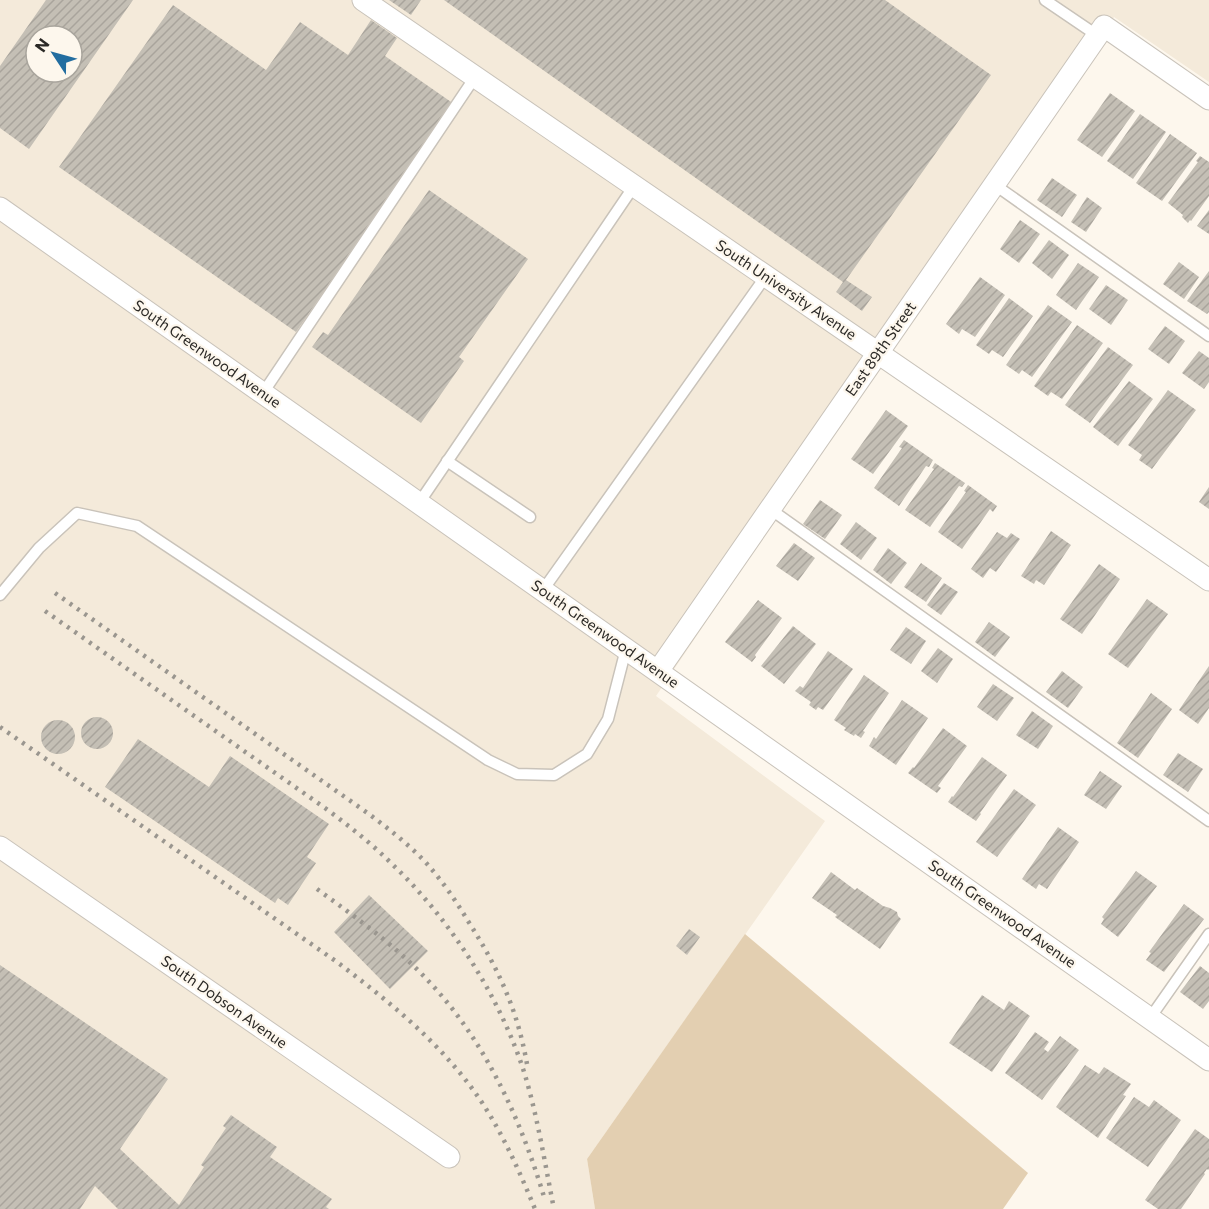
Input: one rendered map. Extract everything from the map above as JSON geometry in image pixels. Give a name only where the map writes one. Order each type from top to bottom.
[{"type":"street","name":"South University Avenue","points":[[363,0],[1209,580]]},
{"type":"street","points":[[1101,31],[1209,99]]},
{"type":"street","name":"East 89th Street","points":[[658,671],[1101,31]]},
{"type":"street","name":"South Greenwood Avenue","points":[[0,208],[1209,1060]]},
{"type":"street","name":"South Dobson Avenue","points":[[0,847],[449,1157]]},
{"type":"lane","points":[[1045,0],[1101,31]]},
{"type":"lane","points":[[262,393],[475,77]]},
{"type":"lane","points":[[995,185],[1209,336]]},
{"type":"lane","points":[[419,503],[634,186]]},
{"type":"lane","points":[[543,590],[766,276]]},
{"type":"lane","points":[[447,461],[530,518]]},
{"type":"lane","points":[[770,509],[1209,822]]},
{"type":"lane","points":[[0,595],[39,548],[76,513],[137,526],[488,760],[517,774],[554,775],[586,754],[608,719],[626,649]]},
{"type":"lane","points":[[1150,1018],[1209,934]]},
{"type":"shaded area","points":[[0,0],[1209,0],[1209,82],[1114,17],[656,696],[825,821],[587,1159],[595,1209],[0,1209]]},
{"type":"shaded area","points":[[745,934],[1028,1173],[1003,1209],[595,1209],[587,1159]]},
{"type":"building","points":[[46,0],[133,0],[84,70],[84,24],[29,24]]},
{"type":"building","points":[[389,0],[421,0],[411,15]]},
{"type":"building","points":[[444,0],[885,0],[991,75],[846,280],[872,297],[862,311],[836,292],[843,282]]},
{"type":"building","points":[[173,5],[266,70],[300,22],[348,55],[371,20],[397,38],[385,56],[454,104],[296,332],[59,167]]},
{"type":"building","points":[[24,32],[24,84],[74,84],[29,149],[0,128],[0,66]]},
{"type":"building","points":[[1110,93],[1135,111],[1102,157],[1077,140]]},
{"type":"building","points":[[1140,114],[1166,132],[1133,179],[1107,161]]},
{"type":"building","points":[[1170,134],[1197,153],[1162,201],[1136,183]]},
{"type":"building","points":[[1200,156],[1209,162],[1209,196],[1188,223],[1182,217],[1183,215],[1168,203]]},
{"type":"building","points":[[1052,178],[1077,195],[1062,217],[1037,200]]},
{"type":"building","points":[[429,190],[528,259],[459,357],[464,361],[421,423],[312,347],[323,332],[328,335]]},
{"type":"building","points":[[1087,197],[1102,208],[1086,232],[1071,222]]},
{"type":"building","points":[[1209,210],[1209,234],[1197,226]]},
{"type":"building","points":[[1020,220],[1040,234],[1019,263],[1000,249]]},
{"type":"building","points":[[1049,240],[1069,255],[1052,279],[1032,263]]},
{"type":"building","points":[[1179,262],[1199,277],[1184,299],[1163,284]]},
{"type":"building","points":[[1078,263],[1099,277],[1076,310],[1056,295]]},
{"type":"building","points":[[1209,271],[1209,312],[1207,314],[1187,301]]},
{"type":"building","points":[[980,277],[1005,295],[975,337],[962,329],[959,334],[946,324]]},
{"type":"building","points":[[1106,285],[1128,300],[1111,325],[1089,309]]},
{"type":"building","points":[[1009,298],[1033,316],[1003,357],[992,350],[989,354],[976,345]]},
{"type":"building","points":[[1048,305],[1072,322],[1032,377],[1022,370],[1019,374],[1006,365]]},
{"type":"building","points":[[1077,325],[1103,343],[1062,399],[1051,392],[1048,396],[1034,386]]},
{"type":"building","points":[[1165,326],[1185,341],[1169,364],[1148,349]]},
{"type":"building","points":[[1108,347],[1133,365],[1090,423],[1065,405]]},
{"type":"building","points":[[1199,351],[1209,358],[1209,382],[1204,389],[1182,373]]},
{"type":"building","points":[[1129,381],[1153,399],[1118,446],[1093,427]]},
{"type":"building","points":[[1168,390],[1196,410],[1152,469],[1139,460],[1142,455],[1128,445]]},
{"type":"building","points":[[886,410],[908,426],[873,474],[851,459]]},
{"type":"building","points":[[904,440],[933,460],[929,467],[926,466],[899,506],[874,488],[902,448],[899,447]]},
{"type":"building","points":[[935,463],[965,483],[962,487],[959,486],[930,527],[905,510],[934,469],[932,468]]},
{"type":"building","points":[[968,485],[997,506],[993,512],[990,509],[962,549],[938,532],[966,492],[964,491]]},
{"type":"building","points":[[1209,487],[1209,509],[1199,502]]},
{"type":"building","points":[[820,500],[842,515],[825,539],[803,524]]},
{"type":"building","points":[[856,522],[877,538],[861,560],[840,544]]},
{"type":"building","points":[[1051,531],[1071,545],[1044,585],[1036,580],[1034,584],[1021,576]]},
{"type":"building","points":[[997,532],[1007,538],[1011,533],[1020,539],[996,572],[990,568],[983,578],[971,569]]},
{"type":"building","points":[[794,543],[815,558],[798,581],[776,566]]},
{"type":"building","points":[[888,548],[907,563],[891,584],[873,570]]},
{"type":"building","points":[[921,563],[942,578],[926,602],[904,587]]},
{"type":"building","points":[[1099,564],[1120,579],[1082,634],[1060,619]]},
{"type":"building","points":[[944,583],[958,592],[941,615],[927,605]]},
{"type":"building","points":[[1147,599],[1168,614],[1128,668],[1108,654]]},
{"type":"building","points":[[758,600],[782,618],[752,662],[725,642]]},
{"type":"building","points":[[989,622],[1010,637],[995,657],[975,642]]},
{"type":"building","points":[[793,626],[816,644],[784,684],[761,666]]},
{"type":"building","points":[[906,627],[926,641],[911,664],[890,650]]},
{"type":"building","points":[[938,648],[953,659],[937,683],[921,671]]},
{"type":"building","points":[[828,651],[853,669],[823,710],[818,707],[816,710],[809,705],[811,702],[795,691],[800,686],[803,688]]},
{"type":"building","points":[[1209,666],[1209,708],[1198,724],[1179,710]]},
{"type":"building","points":[[1062,671],[1083,687],[1068,708],[1046,692]]},
{"type":"building","points":[[864,675],[889,693],[863,731],[865,732],[861,738],[844,730],[846,728],[834,720]]},
{"type":"building","points":[[993,684],[1014,698],[997,721],[977,707]]},
{"type":"building","points":[[1151,693],[1172,709],[1138,758],[1117,743]]},
{"type":"building","points":[[902,700],[928,718],[896,765],[869,746]]},
{"type":"building","points":[[1032,711],[1053,726],[1038,749],[1016,735]]},
{"type":"building","points":[[97,717],[109,721],[113,733],[109,745],[97,749],[85,745],[81,733],[85,721]]},
{"type":"building","points":[[58,720],[70,725],[75,737],[70,749],[58,754],[46,749],[41,737],[46,725]]},
{"type":"building","points":[[943,728],[967,746],[938,786],[941,788],[937,793],[908,773]]},
{"type":"building","points":[[138,739],[209,787],[230,756],[329,824],[307,857],[316,863],[288,905],[278,898],[275,903],[105,787]]},
{"type":"building","points":[[1178,753],[1203,769],[1188,792],[1163,775]]},
{"type":"building","points":[[982,757],[1007,775],[976,821],[948,802]]},
{"type":"building","points":[[1100,771],[1122,786],[1106,809],[1084,795]]},
{"type":"building","points":[[1014,789],[1036,805],[997,857],[976,842]]},
{"type":"building","points":[[1058,827],[1079,842],[1047,889],[1039,884],[1036,889],[1022,879]]},
{"type":"building","points":[[1136,871],[1157,886],[1118,937],[1101,924],[1104,919],[1102,917]]},
{"type":"building","points":[[831,872],[855,890],[857,888],[883,906],[897,912],[901,919],[880,949],[812,898]]},
{"type":"building","points":[[369,895],[428,951],[390,989],[334,932]]},
{"type":"building","points":[[1184,904],[1204,919],[1164,972],[1146,960],[1151,953],[1149,952]]},
{"type":"building","points":[[689,929],[700,937],[687,955],[676,946]]},
{"type":"building","points":[[0,965],[168,1079],[120,1149],[179,1205],[204,1167],[201,1165],[226,1128],[223,1126],[231,1115],[277,1147],[270,1157],[332,1199],[326,1207],[329,1209],[118,1209],[95,1186],[80,1209],[0,1209]]},
{"type":"building","points":[[1200,966],[1209,973],[1209,1001],[1203,1009],[1180,992]]},
{"type":"building","points":[[982,995],[1004,1010],[1009,1001],[1030,1016],[992,1072],[949,1043]]},
{"type":"building","points":[[1035,1032],[1049,1042],[1044,1049],[1048,1052],[1060,1036],[1079,1050],[1042,1100],[1005,1073]]},
{"type":"building","points":[[1085,1065],[1099,1074],[1104,1067],[1131,1084],[1123,1095],[1126,1096],[1098,1138],[1056,1107]]},
{"type":"building","points":[[1134,1097],[1149,1107],[1154,1100],[1181,1120],[1148,1167],[1106,1138]]},
{"type":"building","points":[[1195,1129],[1209,1139],[1209,1169],[1204,1173],[1181,1209],[1158,1209],[1145,1200]]},
{"type":"railway","points":[[55,593],[369,814],[421,858],[454,899],[497,972],[518,1025],[527,1064]]},
{"type":"railway","points":[[45,611],[343,821],[384,856],[434,909],[488,989],[515,1046],[534,1108],[554,1209]]},
{"type":"railway","points":[[0,727],[337,962],[410,1021],[444,1054],[474,1091],[508,1148],[535,1209]]},
{"type":"railway","points":[[317,889],[378,934],[420,972],[453,1009],[487,1060],[501,1087],[526,1143],[545,1200]]}]
